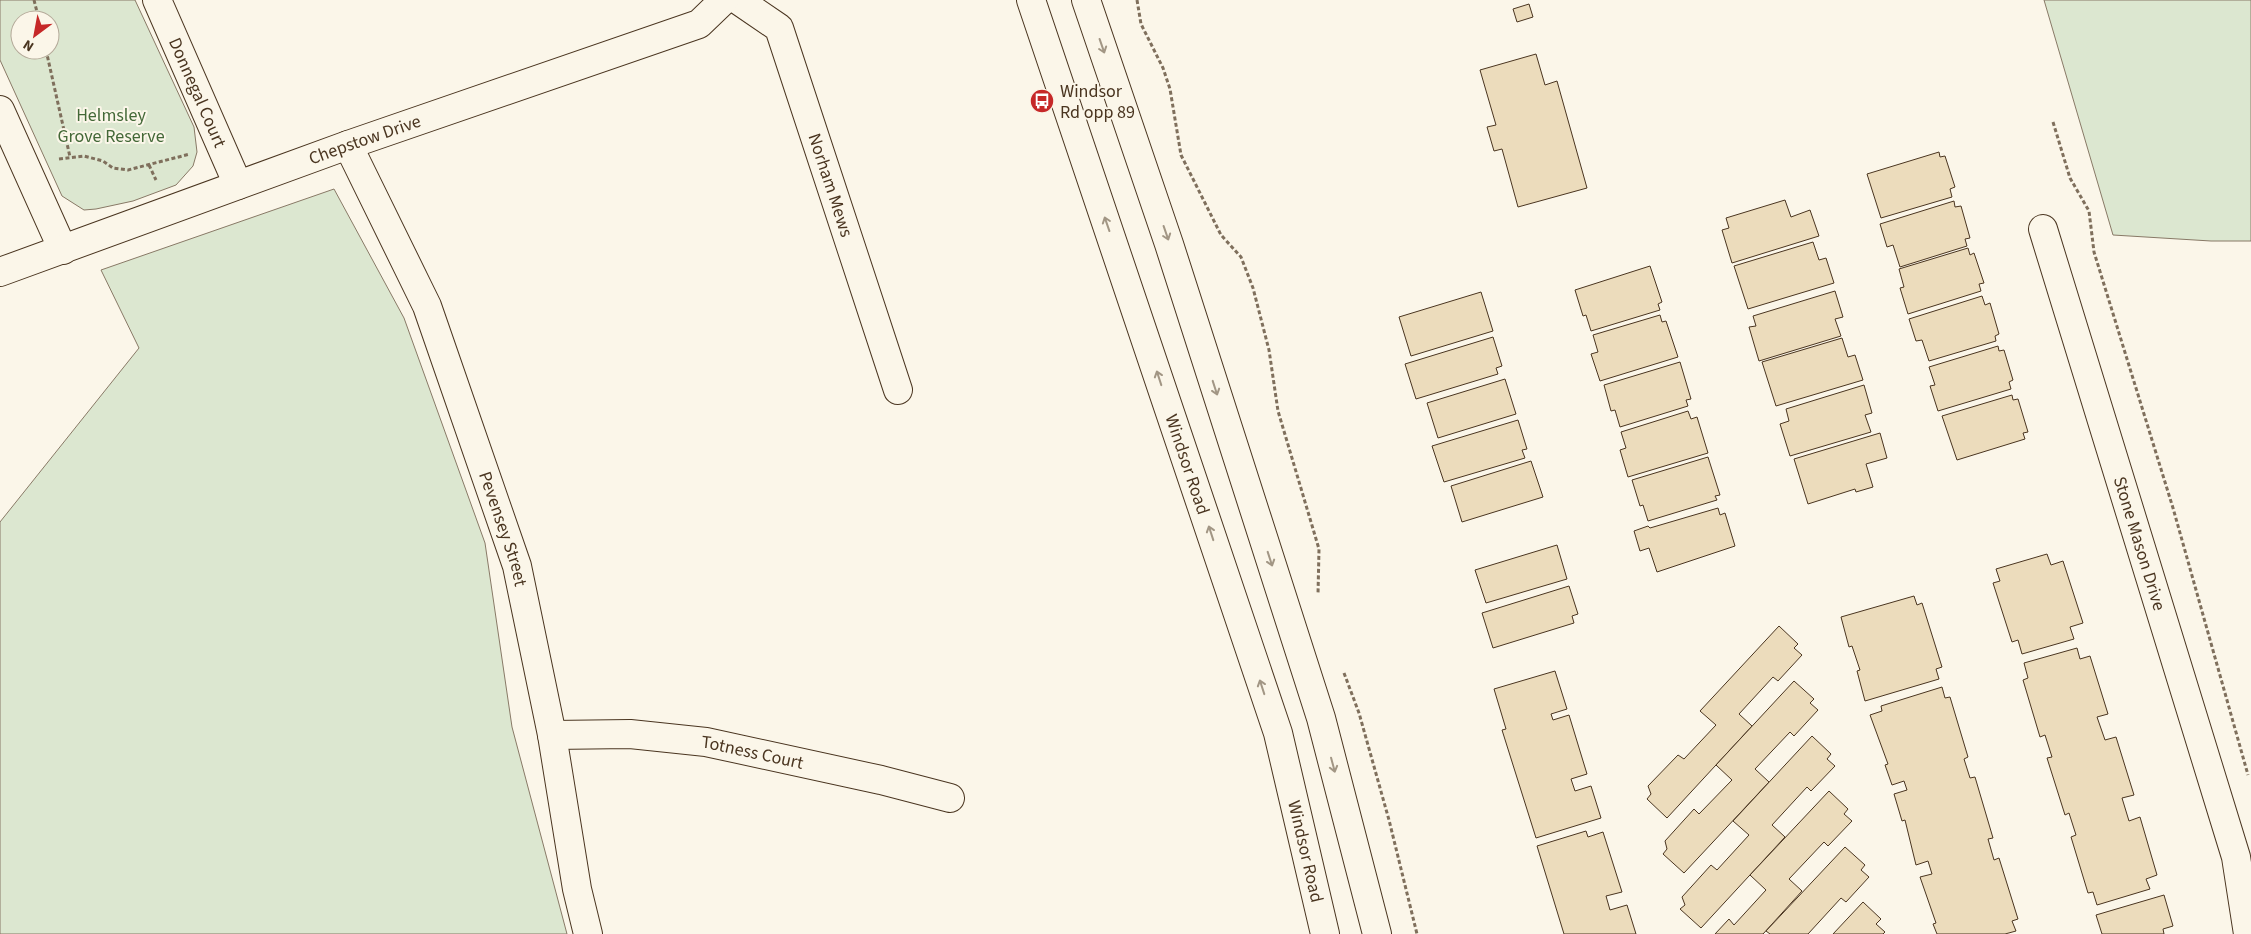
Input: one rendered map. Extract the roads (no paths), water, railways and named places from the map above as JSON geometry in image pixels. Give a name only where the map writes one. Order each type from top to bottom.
[{"type":"street","name":"Donnegal Court","points":[[157,0],[238,184]]},
{"type":"street","name":"Chepstow Drive","points":[[0,272],[238,184],[699,24],[724,0]]},
{"type":"street","name":"Norham Mews","points":[[738,0],[779,28],[898,390]]},
{"type":"street","name":"Windsor Road","points":[[1031,0],[1278,733],[1326,934]]},
{"type":"street","points":[[1086,0],[1169,244],[1321,718],[1377,934]]},
{"type":"street","points":[[0,110],[63,250]]},
{"type":"street","name":"Pevensey Street","points":[[348,145],[427,306],[517,566],[552,735],[577,889],[588,934]]},
{"type":"street","name":"Stone Mason Drive","points":[[2043,229],[2236,858],[2248,934]]},
{"type":"street","name":"Totness Court","points":[[552,735],[630,734],[706,742],[881,780],[950,798]]},
{"type":"street","name":"Stone Mason Drive","points":[[2236,858],[2251,885]]},
{"type":"place","name":"Windsor Rd opp 89","points":[[1042,101]]},
{"type":"park label","name":"Helmsley Grove Reserve","points":[[111,125]]}]
